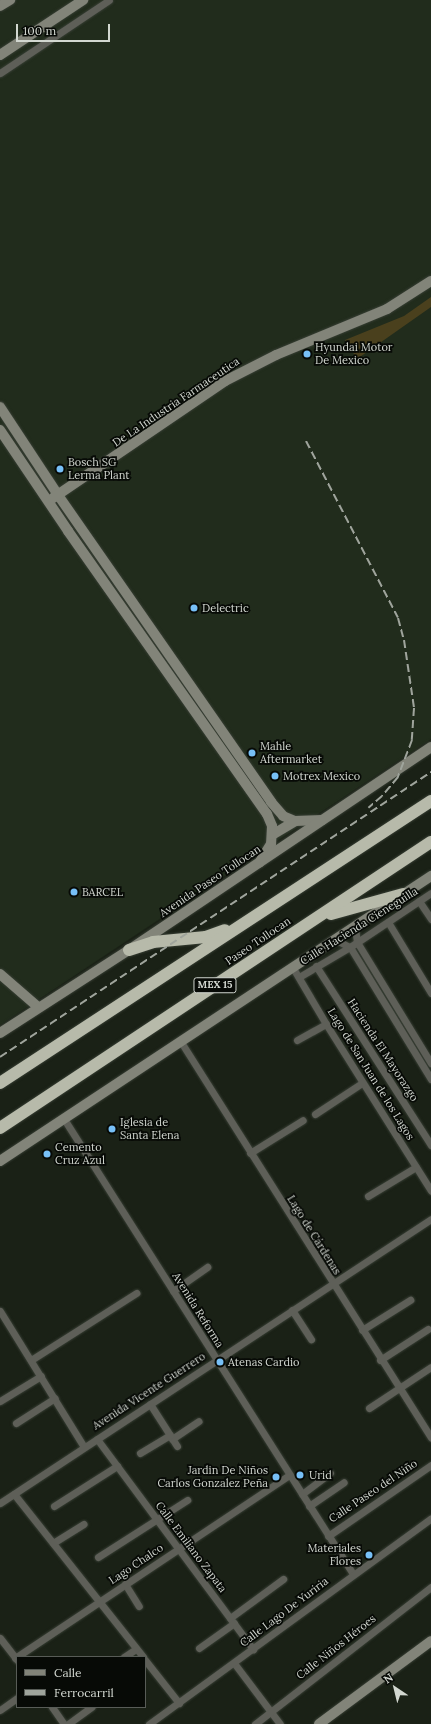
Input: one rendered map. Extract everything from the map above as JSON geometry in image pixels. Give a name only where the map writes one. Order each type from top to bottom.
[{"type":"highway","name":"Paseo Tollocan","points":[[0,1083],[426,804],[431,796]]},
{"type":"highway","name":"Paseo Tollocan","points":[[4,1125],[431,842]]},
{"type":"highway","points":[[309,923],[358,905],[403,894]]},
{"type":"highway","points":[[129,950],[152,942],[210,936],[234,925],[244,924]]},
{"type":"highway","points":[[0,1134],[4,1125]]},
{"type":"main road","points":[[0,6],[10,0]]},
{"type":"main road","points":[[0,55],[83,0]]},
{"type":"main road","name":"De La Industria Farmaceutica","points":[[48,501],[225,381],[276,355],[387,309],[431,281]]},
{"type":"main road","points":[[0,407],[58,495],[158,639],[211,725]]},
{"type":"main road","points":[[0,430],[149,644],[211,725],[240,766],[277,810],[295,821]]},
{"type":"main road","name":"Avenida Paseo Tollocan","points":[[0,1033],[38,1007],[129,950],[431,747]]},
{"type":"main road","points":[[240,766],[267,814],[272,835],[269,850],[259,863]]},
{"type":"main road","points":[[272,835],[295,821],[322,820]]},
{"type":"main road","points":[[0,1161],[181,1042],[296,972],[336,940],[356,928],[431,876]]},
{"type":"main road","points":[[0,974],[38,1007]]},
{"type":"main road","points":[[0,1154],[28,1142]]},
{"type":"main road","points":[[319,1724],[431,1641]]},
{"type":"street","points":[[0,73],[110,0]]},
{"type":"street","points":[[149,644],[158,639]]},
{"type":"street","name":"Calle Hacienda Cieneguilla","points":[[296,972],[316,966],[350,947],[431,893]]},
{"type":"street","points":[[420,901],[431,919]]},
{"type":"street","points":[[388,922],[431,993]]},
{"type":"street","points":[[356,928],[357,942],[431,1063]]},
{"type":"street","points":[[336,940],[350,947],[431,1079]]},
{"type":"street","name":"Hacienda El Mayorazgo","points":[[316,966],[431,1145]]},
{"type":"street","name":"Lago de San Juan de los Lagos","points":[[296,972],[362,1083],[431,1191]]},
{"type":"street","points":[[297,1040],[326,1024]]},
{"type":"street","points":[[400,1029],[407,1025]]},
{"type":"street","name":"Lago de Cárdenas","points":[[181,1042],[332,1284],[431,1438]]},
{"type":"street","points":[[315,1114],[362,1083]]},
{"type":"street","name":"Avenida Reforma","points":[[64,1118],[353,1574]]},
{"type":"street","points":[[250,1153],[303,1120]]},
{"type":"street","points":[[368,1196],[416,1167]]},
{"type":"street","name":"Avenida Vicente Guerrero","points":[[0,1503],[431,1219]]},
{"type":"street","points":[[173,1290],[207,1267]]},
{"type":"street","points":[[31,1360],[136,1293]]},
{"type":"street","points":[[362,1330],[410,1300]]},
{"type":"street","points":[[292,1310],[311,1339]]},
{"type":"street","points":[[0,1311],[84,1447]]},
{"type":"street","points":[[380,1360],[428,1328]]},
{"type":"street","points":[[369,1408],[431,1367]]},
{"type":"street","points":[[0,1401],[41,1376]]},
{"type":"street","points":[[16,1423],[55,1398]]},
{"type":"street","points":[[150,1404],[177,1446]]},
{"type":"street","points":[[140,1453],[199,1421]]},
{"type":"street","name":"Calle Emiliano Zapata","points":[[97,1439],[177,1549],[253,1649]]},
{"type":"street","points":[[54,1506],[117,1466]]},
{"type":"street","name":"Calle Paseo del Niño","points":[[328,1536],[431,1466]]},
{"type":"street","points":[[302,1494],[330,1473]]},
{"type":"street","name":"Lago Chalco","points":[[20,1656],[98,1602],[290,1475]]},
{"type":"street","points":[[309,1506],[344,1482]]},
{"type":"street","points":[[14,1494],[142,1656]]},
{"type":"street","points":[[98,1557],[187,1500]]},
{"type":"street","name":"Calle Lago De Yuriria","points":[[149,1724],[431,1518]]},
{"type":"street","points":[[53,1543],[83,1524]]},
{"type":"street","points":[[199,1648],[283,1579]]},
{"type":"street","points":[[125,1584],[140,1606]]},
{"type":"street","name":"Calle Niños Héroes","points":[[255,1724],[431,1587]]},
{"type":"street","points":[[0,1638],[16,1659]]},
{"type":"street","points":[[126,1656],[136,1649]]},
{"type":"street","points":[[146,1661],[179,1703]]},
{"type":"street","points":[[234,1663],[280,1724]]},
{"type":"street","points":[[0,1710],[16,1699]]},
{"type":"street","points":[[53,1708],[64,1724]]},
{"type":"street","points":[[68,1724],[90,1708]]},
{"type":"shaded area","points":[[0,0],[431,0],[431,739],[0,1025]]},
{"type":"shaded area","points":[[431,297],[431,307],[357,359],[345,340],[404,316]]},
{"type":"railway","points":[[306,441],[398,618],[404,640],[414,708],[412,740],[398,777],[382,796],[368,808]]},
{"type":"railway","points":[[0,1057],[431,772]]},
{"type":"place","name":"Hyundai Motor De Mexico","points":[[307,354]]},
{"type":"place","name":"Bosch SG Lerma Plant","points":[[60,469]]},
{"type":"place","name":"Delectric","points":[[194,608]]},
{"type":"place","name":"Mahle Aftermarket","points":[[252,753]]},
{"type":"place","name":"Motrex Mexico","points":[[275,776]]},
{"type":"place","name":"BARCEL","points":[[74,892]]},
{"type":"place","name":"Iglesia de Santa Elena","points":[[112,1129]]},
{"type":"place","name":"Cemento Cruz Azul","points":[[47,1154]]},
{"type":"place","name":"Atenas Cardio","points":[[220,1362]]},
{"type":"place","name":"Urid","points":[[300,1475]]},
{"type":"place","name":"Jardin De Niños Carlos Gonzalez Peña","points":[[276,1477]]},
{"type":"place","name":"Materiales Flores","points":[[369,1555]]}]
